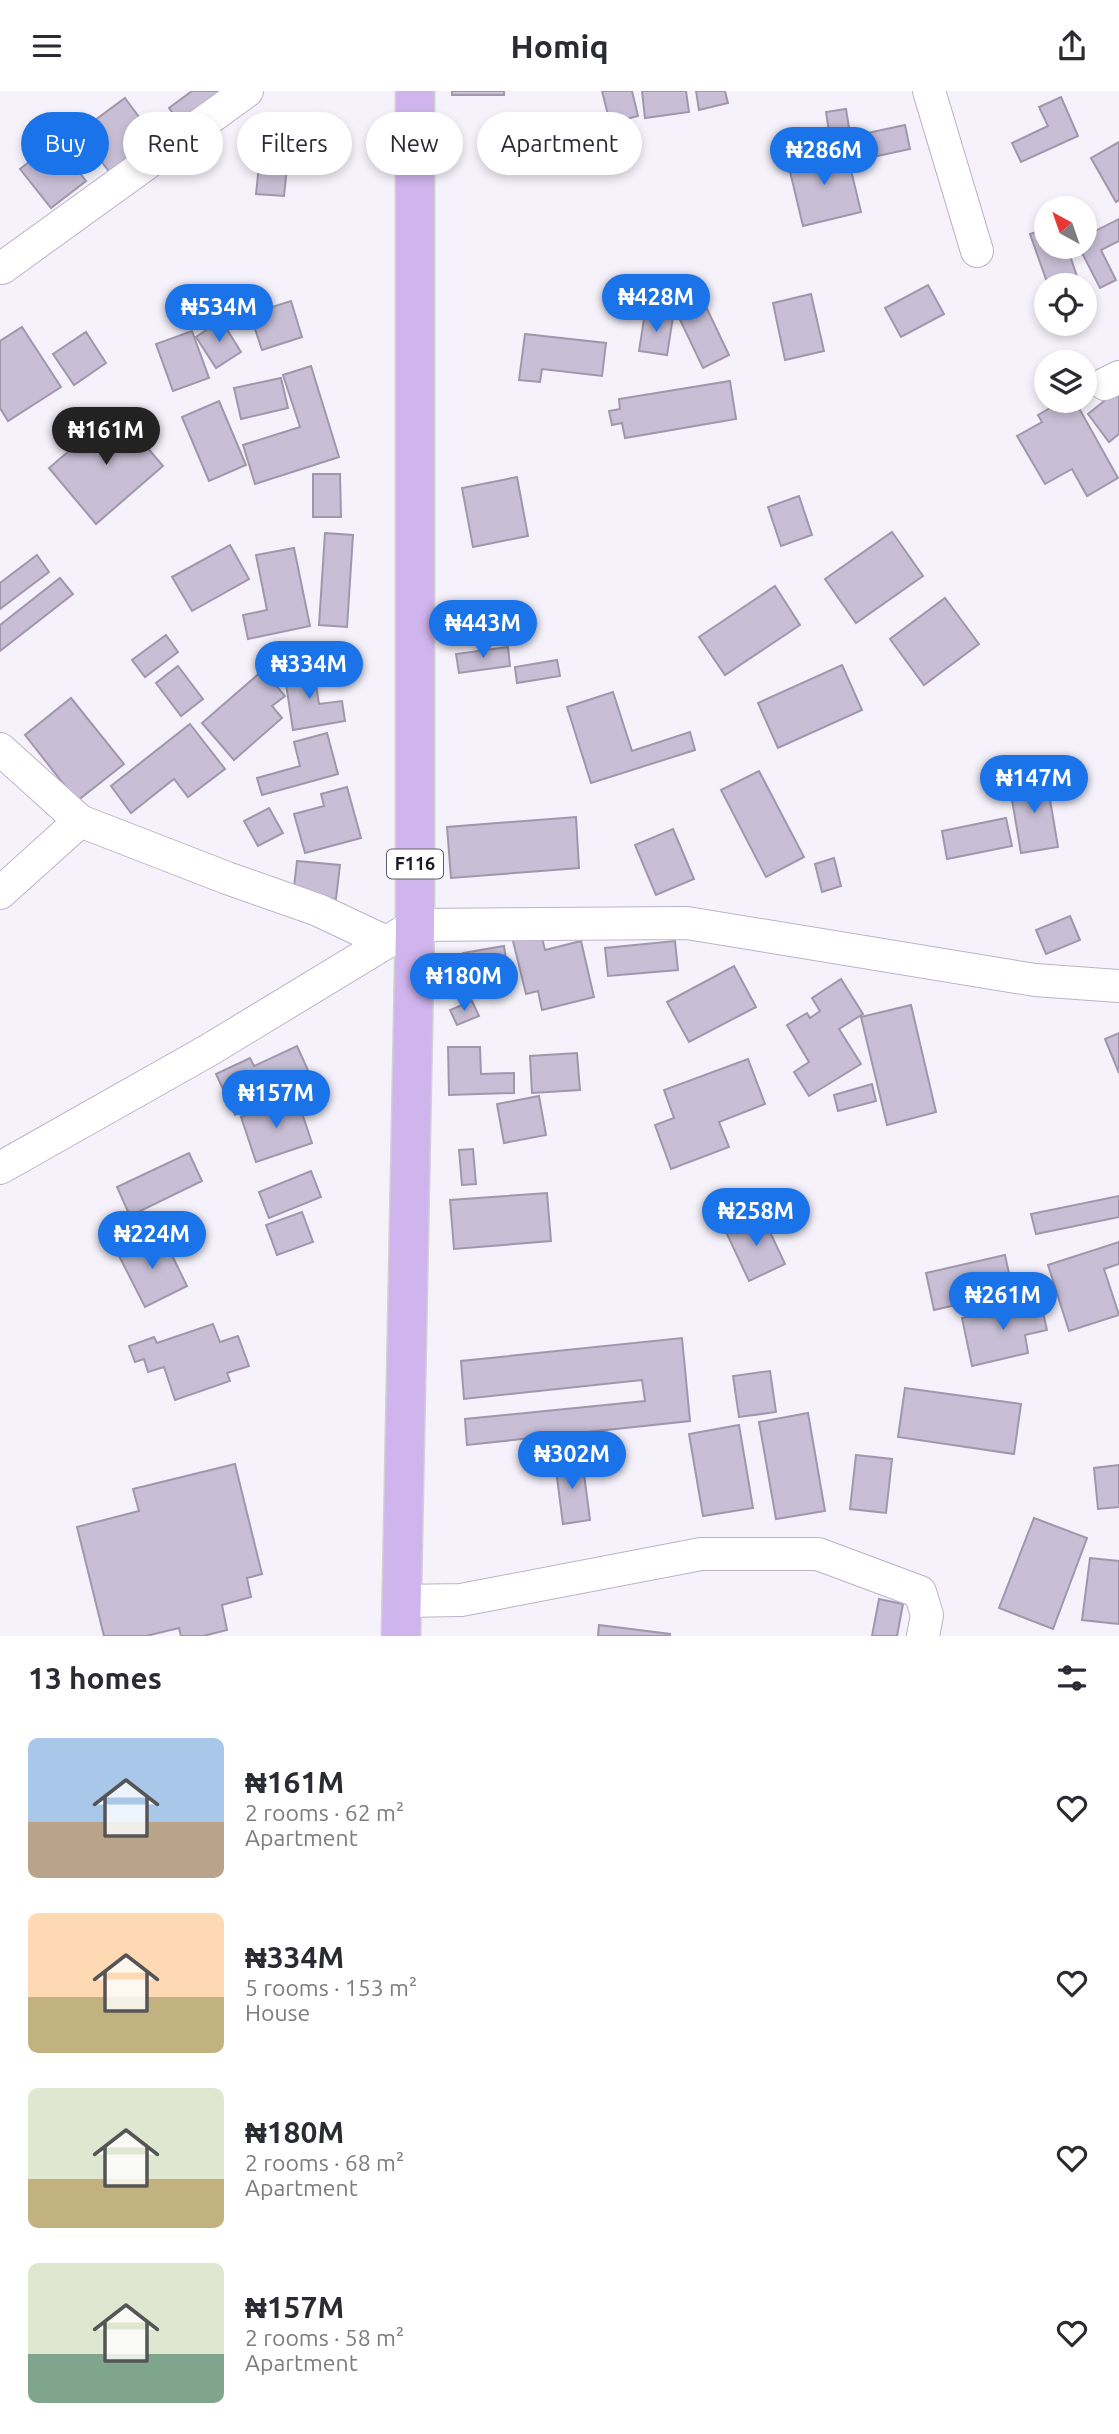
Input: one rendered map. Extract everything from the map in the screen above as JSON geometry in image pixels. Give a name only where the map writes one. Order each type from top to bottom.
[{"type":"main road","name":"F116","points":[[401,1619],[400,934],[415,91]]},
{"type":"street","points":[[2,268],[247,91]]},
{"type":"street","points":[[929,91],[977,251]]},
{"type":"street","points":[[0,749],[80,821],[227,878],[318,910],[400,934],[687,923],[1035,980],[1119,986]]},
{"type":"street","points":[[0,893],[80,821]]},
{"type":"street","points":[[0,1168],[209,1050],[400,934]]},
{"type":"street","points":[[401,1619],[461,1600],[701,1554],[818,1554],[920,1592],[927,1615],[923,1636]]},
{"type":"building","points":[[192,91],[231,91],[203,112],[172,112],[169,108]]},
{"type":"building","points":[[452,91],[504,91],[504,95],[452,95]]},
{"type":"building","points":[[602,91],[632,91],[637,112],[607,112]]},
{"type":"building","points":[[642,91],[686,91],[689,112],[645,118]]},
{"type":"building","points":[[696,91],[725,91],[728,103],[699,110]]},
{"type":"building","points":[[1061,97],[1078,136],[1021,162],[1012,143],[1048,126],[1039,107]]},
{"type":"building","points":[[125,98],[135,112],[123,112],[123,171],[114,178],[109,171],[109,112],[106,112]]},
{"type":"building","points":[[846,109],[850,134],[830,138],[826,112]]},
{"type":"building","points":[[905,125],[910,149],[854,161],[849,137]]},
{"type":"building","points":[[1119,142],[1119,200],[1116,202],[1091,158]]},
{"type":"building","points":[[846,149],[861,212],[803,226],[788,163]]},
{"type":"building","points":[[25,175],[81,175],[86,181],[51,208]]},
{"type":"building","points":[[258,175],[286,175],[284,196],[256,194]]},
{"type":"building","points":[[1119,219],[1119,241],[1101,250],[1116,280],[1100,288],[1097,273],[1092,273],[1085,259],[1097,259],[1097,230]]},
{"type":"building","points":[[1039,259],[1071,259],[1076,273],[1044,273]]},
{"type":"building","points":[[928,285],[944,314],[901,337],[885,308]]},
{"type":"building","points":[[698,290],[729,355],[703,368],[672,303]]},
{"type":"building","points":[[811,294],[824,351],[785,360],[773,303]]},
{"type":"building","points":[[291,301],[302,337],[262,350],[250,314]]},
{"type":"building","points":[[645,313],[673,317],[667,355],[639,351]]},
{"type":"building","points":[[221,320],[241,352],[216,368],[196,337]]},
{"type":"building","points":[[22,327],[61,387],[8,421],[0,408],[0,341]]},
{"type":"building","points":[[192,331],[209,378],[173,391],[156,344]]},
{"type":"building","points":[[86,332],[106,363],[74,385],[53,354]]},
{"type":"building","points":[[525,334],[606,343],[602,376],[542,369],[540,382],[519,380]]},
{"type":"building","points":[[311,366],[339,457],[255,484],[243,445],[300,427],[283,375]]},
{"type":"building","points":[[281,378],[288,408],[241,419],[234,388]]},
{"type":"building","points":[[730,381],[736,419],[625,438],[622,423],[612,425],[609,411],[620,409],[619,399]]},
{"type":"building","points":[[1119,389],[1119,434],[1109,442],[1088,414],[1097,413],[1097,407]]},
{"type":"building","points":[[219,401],[246,465],[209,481],[182,417]]},
{"type":"building","points":[[116,411],[163,466],[96,524],[49,468]]},
{"type":"building","points":[[1082,413],[1118,478],[1087,496],[1072,469],[1045,484],[1017,436],[1042,422],[1038,415]]},
{"type":"building","points":[[313,474],[340,474],[341,517],[313,517]]},
{"type":"building","points":[[517,477],[528,536],[473,547],[462,488]]},
{"type":"building","points":[[799,496],[812,535],[781,546],[768,507]]},
{"type":"building","points":[[892,532],[923,576],[856,623],[825,579]]},
{"type":"building","points":[[325,533],[353,535],[347,627],[319,625]]},
{"type":"building","points":[[230,545],[249,579],[192,611],[172,577]]},
{"type":"building","points":[[294,548],[310,626],[248,639],[243,615],[267,610],[256,555]]},
{"type":"building","points":[[37,555],[49,572],[0,609],[0,583]]},
{"type":"building","points":[[60,578],[73,594],[0,651],[0,625]]},
{"type":"building","points":[[775,586],[800,625],[725,675],[699,637]]},
{"type":"building","points":[[945,598],[979,644],[924,685],[890,639]]},
{"type":"building","points":[[166,635],[178,652],[145,677],[132,660]]},
{"type":"building","points":[[508,647],[510,666],[459,673],[456,654]]},
{"type":"building","points":[[557,660],[560,676],[517,683],[515,667]]},
{"type":"building","points":[[842,665],[862,710],[778,748],[758,703]]},
{"type":"building","points":[[178,666],[203,699],[181,716],[156,683]]},
{"type":"building","points":[[313,666],[319,704],[342,701],[345,721],[293,730],[284,671]]},
{"type":"building","points":[[263,670],[285,696],[272,706],[282,718],[234,760],[202,723]]},
{"type":"building","points":[[613,692],[632,751],[690,732],[695,750],[591,783],[567,707]]},
{"type":"building","points":[[71,698],[124,764],[77,801],[25,735]]},
{"type":"building","points":[[190,724],[225,769],[188,797],[174,779],[131,813],[111,786]]},
{"type":"building","points":[[327,733],[338,774],[262,795],[257,778],[300,766],[294,742]]},
{"type":"building","points":[[759,771],[804,857],[766,877],[721,790]]},
{"type":"building","points":[[1046,776],[1058,847],[1021,853],[1009,782]]},
{"type":"building","points":[[347,787],[361,838],[305,853],[294,814],[324,806],[321,794]]},
{"type":"building","points":[[269,808],[283,833],[258,846],[244,821]]},
{"type":"building","points":[[576,817],[579,868],[451,878],[447,827]]},
{"type":"building","points":[[1006,818],[1012,846],[947,859],[942,831]]},
{"type":"building","points":[[673,829],[694,879],[656,895],[635,845]]},
{"type":"building","points":[[834,858],[841,886],[822,892],[815,864]]},
{"type":"building","points":[[297,861],[340,865],[336,899],[293,895]]},
{"type":"building","points":[[1070,916],[1080,940],[1046,954],[1036,930]]},
{"type":"building","points":[[540,930],[545,950],[581,941],[594,997],[542,1010],[538,991],[526,994],[512,937]]},
{"type":"building","points":[[675,941],[678,970],[608,976],[605,948]]},
{"type":"building","points":[[504,946],[510,985],[468,992],[463,953]]},
{"type":"building","points":[[734,966],[756,1007],[689,1042],[667,1002]]},
{"type":"building","points":[[841,979],[863,1014],[839,1029],[861,1064],[809,1096],[794,1072],[809,1062],[787,1025],[807,1013],[810,1018],[820,1011],[812,998]]},
{"type":"building","points":[[472,1001],[479,1016],[457,1025],[450,1010]]},
{"type":"building","points":[[911,1005],[936,1112],[887,1125],[861,1017]]},
{"type":"building","points":[[1119,1033],[1119,1073],[1105,1039]]},
{"type":"building","points":[[297,1046],[316,1088],[298,1096],[295,1088],[235,1115],[216,1074],[250,1058],[254,1066]]},
{"type":"building","points":[[448,1047],[480,1047],[481,1074],[514,1073],[514,1093],[449,1095]]},
{"type":"building","points":[[577,1053],[580,1090],[532,1093],[530,1056]]},
{"type":"building","points":[[748,1059],[765,1104],[719,1122],[729,1147],[671,1169],[655,1125],[674,1118],[664,1090]]},
{"type":"building","points":[[872,1084],[876,1101],[838,1111],[834,1095]]},
{"type":"building","points":[[539,1096],[546,1135],[504,1143],[497,1104]]},
{"type":"building","points":[[297,1098],[312,1143],[256,1162],[241,1117]]},
{"type":"building","points":[[473,1149],[476,1184],[462,1185],[459,1150]]},
{"type":"building","points":[[189,1153],[202,1181],[130,1216],[117,1187]]},
{"type":"building","points":[[311,1171],[321,1197],[269,1218],[259,1192]]},
{"type":"building","points":[[547,1193],[551,1241],[454,1249],[450,1200]]},
{"type":"building","points":[[1119,1196],[1119,1217],[1036,1234],[1031,1214]]},
{"type":"building","points":[[302,1212],[313,1242],[277,1255],[266,1225]]},
{"type":"building","points":[[762,1215],[785,1264],[749,1281],[726,1232]]},
{"type":"building","points":[[138,1239],[144,1250],[164,1239],[187,1286],[145,1307],[116,1250]]},
{"type":"building","points":[[1119,1242],[1119,1264],[1104,1269],[1119,1315],[1069,1331],[1048,1265]]},
{"type":"building","points":[[1005,1255],[1013,1292],[934,1310],[926,1273]]},
{"type":"building","points":[[1040,1300],[1047,1330],[1025,1335],[1028,1353],[972,1366],[962,1318]]},
{"type":"building","points":[[213,1324],[220,1342],[238,1336],[249,1366],[227,1373],[230,1381],[175,1400],[164,1367],[148,1372],[144,1359],[135,1362],[129,1346],[154,1337],[157,1343]]},
{"type":"building","points":[[682,1338],[690,1421],[467,1445],[465,1419],[645,1401],[642,1380],[464,1399],[461,1361]]},
{"type":"building","points":[[770,1371],[776,1412],[739,1417],[733,1376]]},
{"type":"building","points":[[905,1388],[1021,1404],[1014,1454],[898,1437]]},
{"type":"building","points":[[808,1413],[825,1511],[776,1519],[759,1422]]},
{"type":"building","points":[[739,1425],[753,1508],[703,1516],[689,1434]]},
{"type":"building","points":[[856,1455],[892,1459],[886,1513],[850,1509]]},
{"type":"building","points":[[582,1459],[590,1520],[563,1524],[555,1462]]},
{"type":"building","points":[[235,1464],[262,1574],[247,1578],[251,1597],[222,1605],[227,1630],[203,1636],[181,1636],[179,1628],[146,1636],[104,1636],[77,1527],[139,1511],[133,1489]]},
{"type":"building","points":[[1119,1465],[1119,1507],[1098,1509],[1094,1468]]},
{"type":"building","points":[[1034,1518],[1087,1538],[1053,1629],[999,1608]]},
{"type":"building","points":[[1090,1558],[1119,1561],[1119,1624],[1082,1620]]},
{"type":"building","points":[[879,1599],[903,1604],[897,1636],[872,1636]]},
{"type":"building","points":[[599,1625],[670,1634],[670,1636],[598,1636]]}]
